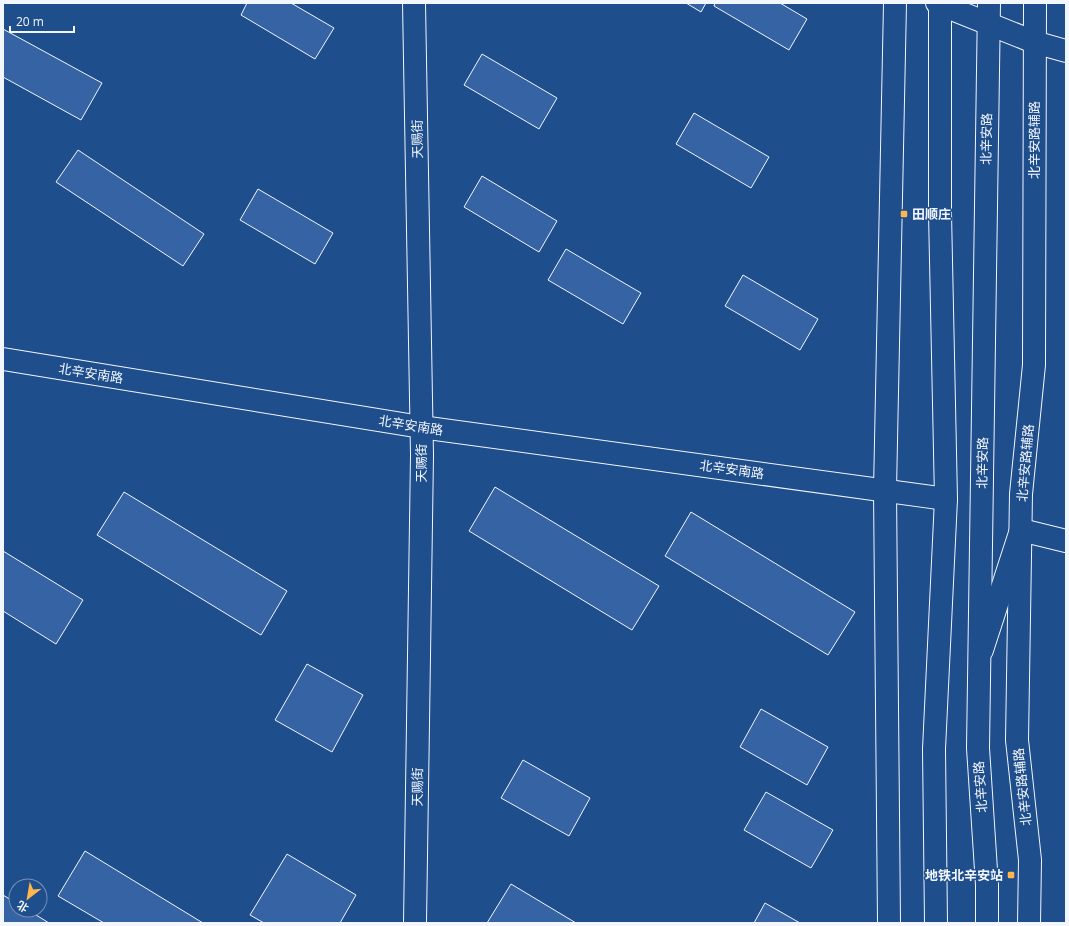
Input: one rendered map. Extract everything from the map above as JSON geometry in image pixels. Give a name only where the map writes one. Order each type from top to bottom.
[{"type":"street","name":"天赐街","points":[[414,3],[421,427],[415,923]]},
{"type":"street","points":[[889,923],[885,490],[895,3]]},
{"type":"street","points":[[936,923],[934,749],[946,499],[940,213],[939,3],[988,25],[1034,42],[1066,51]]},
{"type":"street","name":"北辛安路","points":[[987,923],[987,885],[978,748],[989,3]]},
{"type":"street","name":"北辛安路辅路","points":[[1029,923],[1030,860],[1017,740],[1021,494],[1034,365],[1035,3]]},
{"type":"street","name":"北辛安南路","points":[[3,359],[421,427],[946,499]]},
{"type":"street","points":[[979,660],[1021,530],[1066,542]]},
{"type":"building","points":[[247,3],[291,3],[334,28],[315,59],[241,15]]},
{"type":"building","points":[[686,3],[706,3],[701,12]]},
{"type":"building","points":[[715,3],[780,3],[807,19],[789,50],[714,6]]},
{"type":"building","points":[[3,29],[102,83],[81,120],[3,77]]},
{"type":"building","points":[[482,54],[557,98],[539,129],[464,85]]},
{"type":"building","points":[[694,113],[769,157],[751,188],[676,144]]},
{"type":"building","points":[[78,150],[204,234],[183,266],[56,182]]},
{"type":"building","points":[[482,176],[557,221],[539,252],[464,207]]},
{"type":"building","points":[[258,189],[333,233],[315,264],[240,220]]},
{"type":"building","points":[[566,249],[641,293],[623,324],[548,280]]},
{"type":"building","points":[[743,275],[818,319],[800,350],[725,306]]},
{"type":"building","points":[[495,487],[659,586],[632,630],[469,531]]},
{"type":"building","points":[[124,492],[287,591],[261,635],[97,535]]},
{"type":"building","points":[[691,512],[855,612],[828,655],[665,556]]},
{"type":"building","points":[[3,551],[83,600],[56,644],[3,611]]},
{"type":"building","points":[[307,664],[363,695],[332,752],[275,720]]},
{"type":"building","points":[[761,709],[828,747],[807,785],[740,747]]},
{"type":"building","points":[[523,760],[590,798],[569,836],[501,798]]},
{"type":"building","points":[[766,792],[833,830],[811,868],[744,830]]},
{"type":"building","points":[[85,851],[203,923],[104,923],[58,896]]},
{"type":"building","points":[[287,854],[356,895],[340,923],[264,923],[250,915]]},
{"type":"building","points":[[511,884],[576,923],[487,923]]},
{"type":"building","points":[[3,895],[8,898],[8,918],[41,918],[49,923],[3,923]]},
{"type":"building","points":[[765,903],[800,923],[754,923]]},
{"type":"place","name":"田顺庄","points":[[904,214]]},
{"type":"place","name":"地铁北辛安站","points":[[1011,875]]}]
